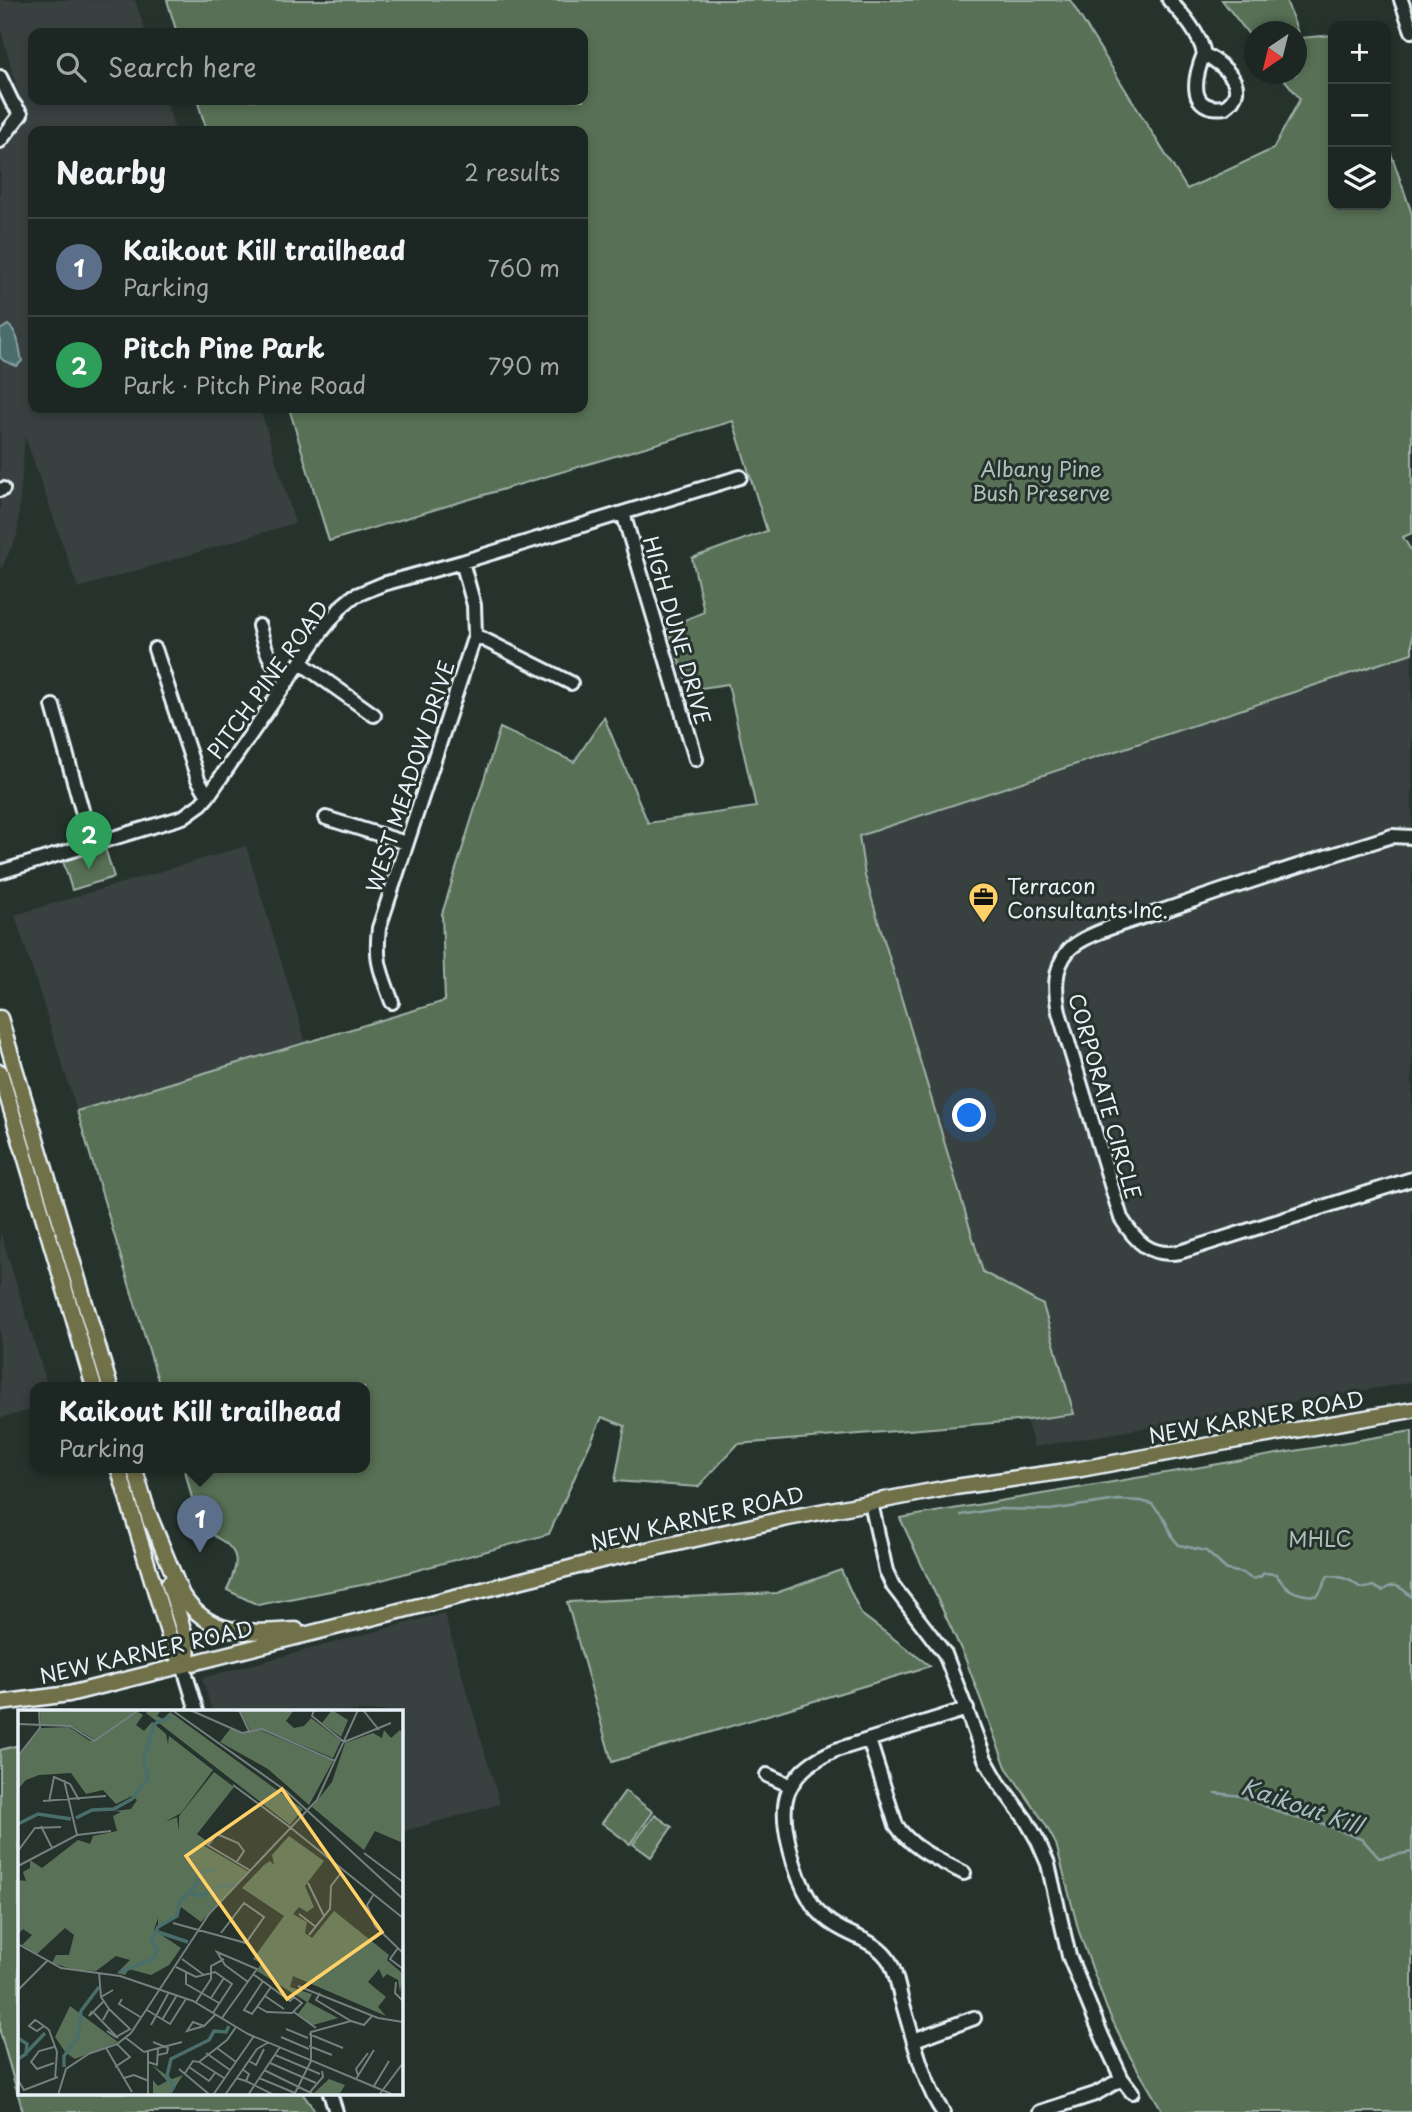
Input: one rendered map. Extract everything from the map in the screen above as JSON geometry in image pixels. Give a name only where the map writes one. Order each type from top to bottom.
[{"type":"main road","points":[[0,1018],[109,1382]]},
{"type":"main road","points":[[0,1072],[93,1382]]},
{"type":"main road","name":"NEW KARNER ROAD","points":[[0,1703],[69,1694],[598,1560],[798,1516],[1412,1410]]},
{"type":"main road","points":[[120,1473],[173,1649],[183,1665]]},
{"type":"main road","points":[[136,1473],[188,1645],[183,1665]]},
{"type":"main road","points":[[149,1515],[182,1595],[204,1618],[223,1628],[247,1632],[329,1628]]},
{"type":"street","points":[[1169,0],[1197,35],[1204,54]]},
{"type":"street","points":[[1401,0],[1412,32]]},
{"type":"street","points":[[0,77],[21,114],[0,141]]},
{"type":"street","name":"PITCH PINE ROAD","points":[[0,872],[183,817],[201,804],[322,631],[354,596],[383,584],[740,477]]},
{"type":"street","name":"HIGH DUNE DRIVE","points":[[623,513],[696,759]]},
{"type":"street","name":"WEST MEADOW DRIVE","points":[[392,1002],[378,961],[379,928],[475,635],[474,605],[462,562]]},
{"type":"street","points":[[259,626],[270,660],[278,673],[288,681]]},
{"type":"street","points":[[475,635],[571,683]]},
{"type":"street","points":[[155,649],[198,779],[208,796]]},
{"type":"street","points":[[301,663],[374,715]]},
{"type":"street","points":[[53,706],[92,846]]},
{"type":"street","points":[[326,818],[406,843]]},
{"type":"street","name":"CORPORATE CIRCLE","points":[[1412,837],[1392,836],[1239,884],[1106,930],[1074,945],[1066,952],[1058,971],[1055,989],[1059,1012],[1121,1218],[1131,1233],[1150,1249],[1170,1254],[1180,1252],[1412,1179]]},
{"type":"street","points":[[871,1503],[886,1571],[893,1586],[945,1654],[991,1770],[1038,1841],[1048,1864],[1069,1956],[1122,2079],[1132,2092]]},
{"type":"street","points":[[183,1665],[197,1710]]},
{"type":"street","points":[[943,2112],[931,2091],[889,1961],[866,1940],[828,1921],[812,1905],[797,1871],[785,1824],[785,1801],[791,1786],[805,1767],[815,1759],[967,1709]]},
{"type":"street","points":[[869,1740],[896,1825],[902,1834],[918,1848],[964,1873]]},
{"type":"street","points":[[767,1774],[791,1786]]},
{"type":"street","points":[[914,2040],[974,2018]]},
{"type":"street","points":[[1047,2111],[1095,2094],[1122,2079]]},
{"type":"street","points":[[330,2094],[336,2112]]},
{"type":"shaded area","points":[[0,0],[135,0],[144,28],[28,28],[28,105],[167,105],[174,126],[28,126],[28,413],[262,413],[295,523],[78,588],[25,436],[17,536],[0,571],[0,153],[31,114],[20,99],[0,27]]},
{"type":"shaded area","points":[[1412,653],[1412,1382],[1034,1447],[865,876],[859,836]]},
{"type":"shaded area","points":[[246,846],[306,1043],[77,1111],[15,915]]},
{"type":"shaded area","points":[[0,1231],[46,1382],[30,1382],[30,1410],[0,1418]]},
{"type":"shaded area","points":[[444,1613],[500,1804],[402,1832],[402,1710],[212,1710],[202,1678]]},
{"type":"green space","name":"Albany Pine Bush Preserve","points":[[167,0],[1070,0],[1187,189],[1273,149],[1300,99],[1288,84],[1307,84],[1307,37],[1328,35],[1328,210],[1391,210],[1391,153],[1412,214],[1412,533],[1403,537],[1412,552],[1412,653],[859,836],[865,876],[983,1272],[1043,1305],[1074,1414],[738,1444],[698,1487],[615,1481],[625,1426],[602,1417],[549,1534],[367,1584],[258,1605],[227,1590],[235,1568],[235,1556],[227,1544],[203,1525],[194,1505],[186,1473],[370,1473],[370,1382],[158,1382],[77,1111],[445,1001],[442,914],[500,728],[574,762],[604,717],[648,823],[756,807],[728,684],[689,690],[668,627],[704,612],[692,558],[767,531],[733,421],[329,541],[291,413],[588,413],[588,126],[205,126],[199,105],[588,105],[588,28],[175,28]]},
{"type":"green space","points":[[1222,0],[1286,0],[1294,21],[1244,21],[1244,28]]},
{"type":"green space","points":[[105,848],[114,877],[72,890],[63,861]]},
{"type":"green space","name":"MHLC","points":[[1412,1431],[1412,2112],[1163,2112],[1128,2053],[1107,2009],[1079,1932],[1056,1844],[1006,1767],[965,1658],[900,1518]]},
{"type":"green space","points":[[841,1570],[861,1614],[930,1666],[612,1762],[567,1602],[776,1593]]},
{"type":"green space","points":[[18,1745],[18,2094],[303,2094],[316,2112],[23,2112],[0,2032],[0,1750]]},
{"type":"green space","points":[[625,1791],[653,1812],[630,1844],[602,1823]]},
{"type":"green space","points":[[655,1815],[672,1827],[651,1857],[633,1844]]},
{"type":"water","points":[[8,325],[19,346],[22,361],[17,366],[0,357],[0,330]]},
{"type":"waterway","points":[[961,1515],[996,1509],[1050,1510],[1118,1500],[1141,1501],[1152,1504],[1164,1518],[1179,1545],[1206,1551],[1227,1570],[1243,1573],[1252,1579],[1264,1573],[1276,1574],[1284,1585],[1293,1591],[1317,1596],[1328,1576],[1335,1576],[1361,1587],[1373,1586],[1382,1591],[1398,1586],[1412,1597]]},
{"type":"waterway","name":"Kaikout Kill","points":[[1216,1793],[1241,1796],[1292,1817],[1324,1824],[1363,1840],[1379,1858],[1412,1852]]},
{"type":"place","name":"Pitch Pine Park","points":[[89,869]]},
{"type":"place","name":"Terracon Consultants Inc.","points":[[984,924]]},
{"type":"place","name":"Kaikout Kill trailhead","points":[[200,1553]]}]
